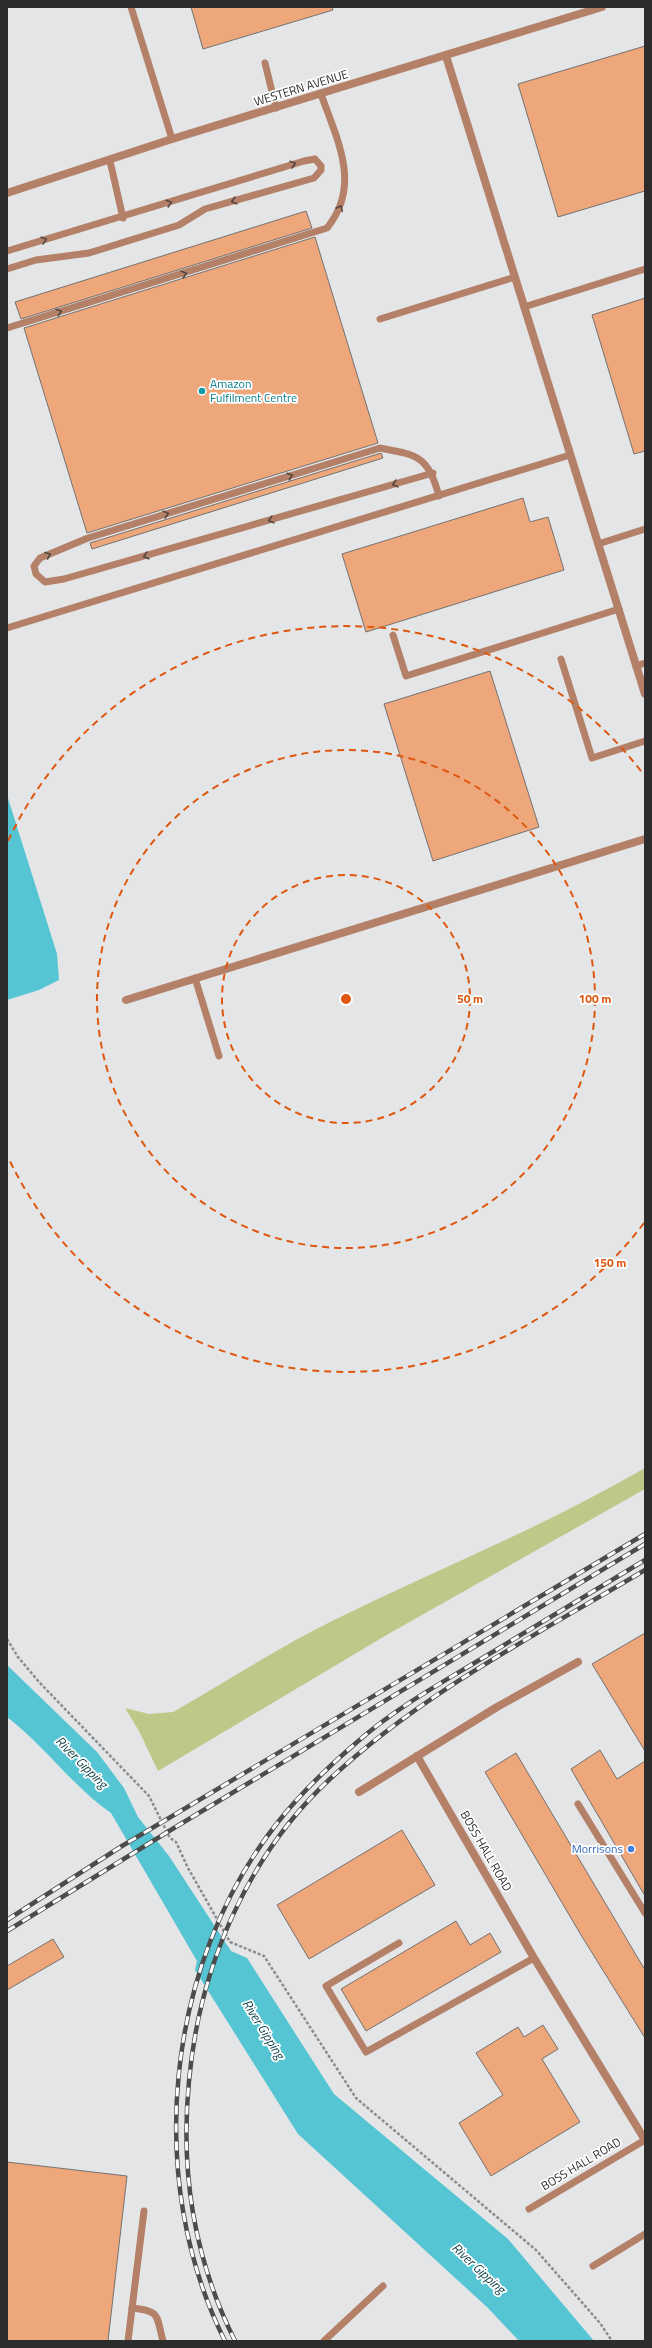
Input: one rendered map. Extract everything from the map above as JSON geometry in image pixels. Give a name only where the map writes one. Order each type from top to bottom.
[{"type":"street","name":"WESTERN AVENUE","points":[[7,193],[110,161],[172,139],[446,56],[583,10],[602,7]]},
{"type":"street","points":[[446,56],[645,694]]},
{"type":"street","points":[[126,1000],[645,839]]},
{"type":"street","points":[[359,1792],[417,1756],[578,1662]]},
{"type":"street","name":"BOSS HALL ROAD","points":[[417,1756],[534,1958],[645,2140]]},
{"type":"lane","points":[[131,7],[172,139]]},
{"type":"lane","points":[[265,63],[276,108]]},
{"type":"lane","points":[[7,328],[327,228],[335,218],[344,201],[346,177],[336,138],[321,94]]},
{"type":"lane","points":[[7,251],[123,218],[304,161],[315,159],[321,166],[321,170],[314,178],[205,209],[179,225],[89,253],[36,260],[7,269]]},
{"type":"lane","points":[[110,161],[123,218]]},
{"type":"lane","points":[[524,307],[645,269]]},
{"type":"lane","points":[[380,319],[515,277]]},
{"type":"lane","points":[[433,473],[64,579],[45,582],[36,574],[34,566],[40,558],[88,538],[380,448],[413,454],[433,473],[439,496]]},
{"type":"lane","points":[[7,628],[570,455]]},
{"type":"lane","points":[[598,544],[645,529]]},
{"type":"lane","points":[[393,635],[406,676],[619,609]]},
{"type":"lane","points":[[561,659],[592,758],[645,741]]},
{"type":"lane","points":[[636,666],[645,663]]},
{"type":"lane","points":[[195,978],[219,1056]]},
{"type":"lane","points":[[578,1804],[645,1913]]},
{"type":"lane","points":[[399,1943],[326,1986],[366,2052],[534,1958]]},
{"type":"lane","name":"BOSS HALL ROAD","points":[[530,2209],[645,2140]]},
{"type":"lane","points":[[128,2341],[144,2210]]},
{"type":"lane","points":[[593,2266],[645,2234]]},
{"type":"lane","points":[[324,2341],[383,2286]]},
{"type":"lane","points":[[132,2308],[151,2310],[156,2314],[163,2341]]},
{"type":"path","points":[[7,1639],[18,1657],[39,1682],[149,1796],[170,1838],[176,1842],[188,1868],[230,1942],[264,1956],[356,2098],[536,2250],[600,2323],[612,2341]]},
{"type":"green space","points":[[645,1468],[645,1489],[390,1633],[158,1771],[139,1731],[125,1708],[149,1714],[173,1712],[315,1629],[569,1509]]},
{"type":"water","points":[[7,795],[57,954],[59,980],[39,990],[7,1000]]},
{"type":"water","name":"River Gipping","points":[[7,1665],[97,1752],[124,1788],[138,1817],[169,1856],[231,1951],[247,1958],[334,2094],[508,2239],[594,2341],[519,2341],[488,2308],[298,2134],[195,1970],[197,1961],[111,1813],[84,1791],[34,1740],[7,1717]]},
{"type":"building","points":[[191,7],[332,7],[333,10],[203,49]]},
{"type":"building","points":[[645,46],[645,191],[558,217],[518,84]]},
{"type":"building","points":[[306,211],[312,228],[21,319],[15,302]]},
{"type":"building","name":"Amazon Fulfilment Centre","points":[[315,237],[378,443],[87,533],[24,328]]},
{"type":"building","points":[[645,298],[645,451],[634,454],[592,315]]},
{"type":"building","points":[[381,453],[383,458],[92,549],[90,543]]},
{"type":"building","points":[[523,498],[530,522],[548,517],[564,570],[366,632],[342,554]]},
{"type":"building","points":[[490,671],[539,827],[433,861],[384,704]]},
{"type":"building","points":[[645,1633],[645,1751],[592,1664]]},
{"type":"building","name":"Morrisons","points":[[600,1750],[617,1779],[645,1761],[645,1896],[571,1769]]},
{"type":"building","points":[[516,1753],[645,1970],[645,2038],[581,1935],[485,1772]]},
{"type":"building","points":[[402,1830],[435,1885],[309,1959],[277,1905]]},
{"type":"building","points":[[456,1921],[470,1945],[490,1933],[501,1952],[366,2031],[341,1989]]},
{"type":"building","points":[[53,1939],[64,1957],[7,1990],[7,1966]]},
{"type":"building","points":[[543,2025],[558,2049],[542,2059],[580,2122],[491,2176],[459,2123],[503,2095],[476,2053],[518,2027],[524,2037]]},
{"type":"building","points":[[7,2162],[127,2176],[108,2341],[7,2341]]},
{"type":"railway","points":[[7,1920],[122,1846],[645,1534]]},
{"type":"railway","points":[[7,1931],[174,1828],[645,1544]]},
{"type":"railway","points":[[225,2341],[199,2278],[183,2212],[176,2143],[179,2074],[190,2006],[211,1940],[240,1878],[278,1822],[305,1791],[346,1752],[386,1719],[433,1688],[645,1560]]},
{"type":"railway","points":[[235,2341],[209,2279],[200,2247],[193,2214],[189,2182],[187,2115],[189,2081],[195,2039],[204,1997],[216,1956],[232,1916],[252,1878],[275,1842],[301,1809],[331,1778],[404,1718],[482,1666],[645,1570]]},
{"type":"place","name":"Amazon Fulfilment Centre","points":[[202,391]]},
{"type":"place","name":"Morrisons","points":[[631,1849]]}]
